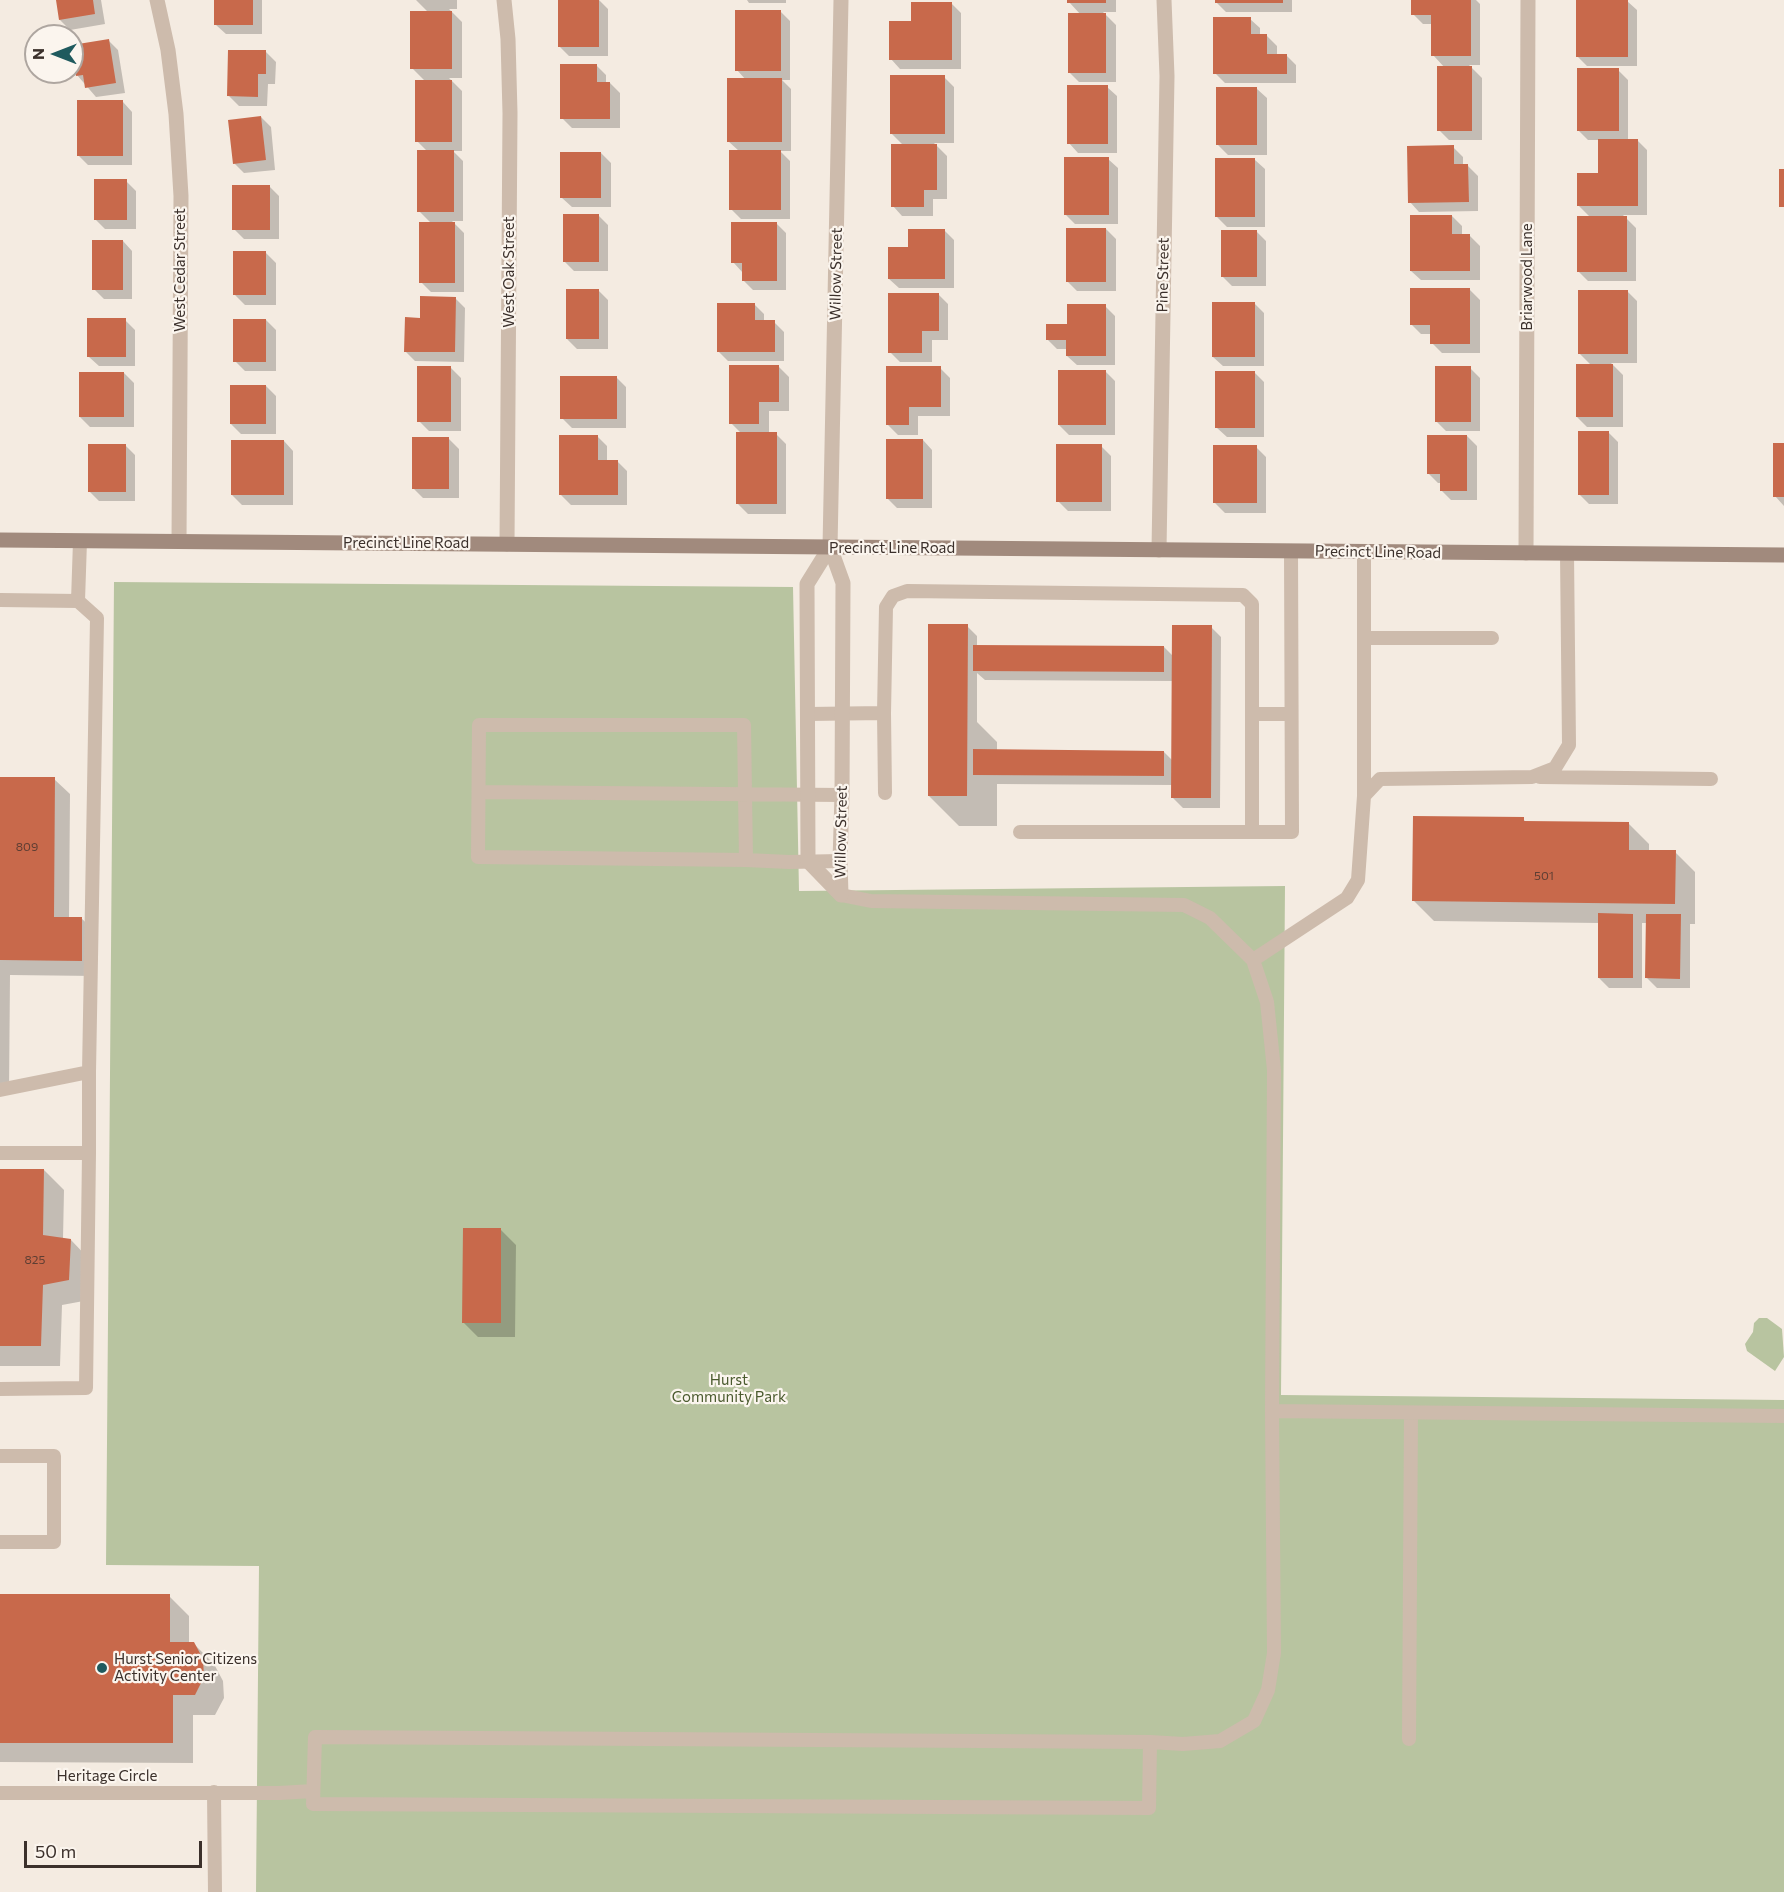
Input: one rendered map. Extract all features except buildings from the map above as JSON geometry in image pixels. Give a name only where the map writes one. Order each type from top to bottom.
[{"type":"main road","name":"Precinct Line Road","points":[[0,540],[1784,555]]},
{"type":"street","name":"West Cedar Street","points":[[157,0],[168,50],[180,165],[179,541]]},
{"type":"street","name":"West Oak Street","points":[[504,0],[508,39],[510,114],[507,544]]},
{"type":"street","name":"Willow Street","points":[[841,896],[843,584],[830,547],[842,0]]},
{"type":"street","name":"Pine Street","points":[[1159,550],[1167,76],[1164,0]]},
{"type":"street","name":"Briarwood Lane","points":[[1526,553],[1528,0]]},
{"type":"street","points":[[808,861],[807,584],[830,547]]},
{"type":"street","name":"Willow Street","points":[[808,861],[841,896]]},
{"type":"lane","points":[[78,601],[80,541]]},
{"type":"lane","points":[[1020,832],[1292,832],[1292,551]]},
{"type":"lane","points":[[1253,960],[1347,898],[1359,880],[1364,796],[1364,552]]},
{"type":"lane","points":[[1532,777],[1555,768],[1569,745],[1567,553]]},
{"type":"lane","points":[[885,793],[886,607],[893,596],[907,591],[1243,594],[1252,604],[1252,832]]},
{"type":"lane","points":[[0,600],[78,601],[97,618],[86,1388],[0,1389]]},
{"type":"lane","points":[[1364,638],[1492,638]]},
{"type":"lane","points":[[808,714],[884,713]]},
{"type":"lane","points":[[1252,714],[1292,714]]},
{"type":"lane","points":[[746,860],[744,725],[479,725],[478,857],[808,861],[840,861]]},
{"type":"lane","points":[[1364,796],[1380,779],[1532,777],[1711,779]]},
{"type":"lane","points":[[479,792],[842,795]]},
{"type":"lane","points":[[841,896],[871,902],[1184,906],[1210,918],[1253,960],[1267,1002],[1274,1070],[1272,1411],[1274,1653],[1268,1690],[1254,1721],[1220,1741],[1183,1744],[1150,1742],[315,1737],[314,1804],[1149,1808],[1150,1742]]},
{"type":"lane","points":[[0,1090],[90,1071]]},
{"type":"lane","points":[[0,1153],[89,1153]]},
{"type":"lane","points":[[1272,1411],[1784,1416]]},
{"type":"lane","points":[[1409,1739],[1411,1413]]},
{"type":"lane","points":[[0,1456],[54,1456],[54,1542],[0,1542]]},
{"type":"lane","name":"Heritage Circle","points":[[0,1793],[314,1791]]},
{"type":"lane","points":[[214,1792],[215,1892]]},
{"type":"green space","name":"Hurst Community Park","points":[[114,582],[793,587],[799,891],[1285,886],[1281,1395],[1784,1400],[1784,1892],[256,1892],[259,1566],[106,1565]]},
{"type":"green space","points":[[1759,1318],[1767,1318],[1782,1329],[1784,1357],[1775,1371],[1747,1351],[1745,1344],[1753,1332],[1754,1323]]},
{"type":"place","name":"Hurst Senior Citizens Activity Center","points":[[102,1668]]}]
